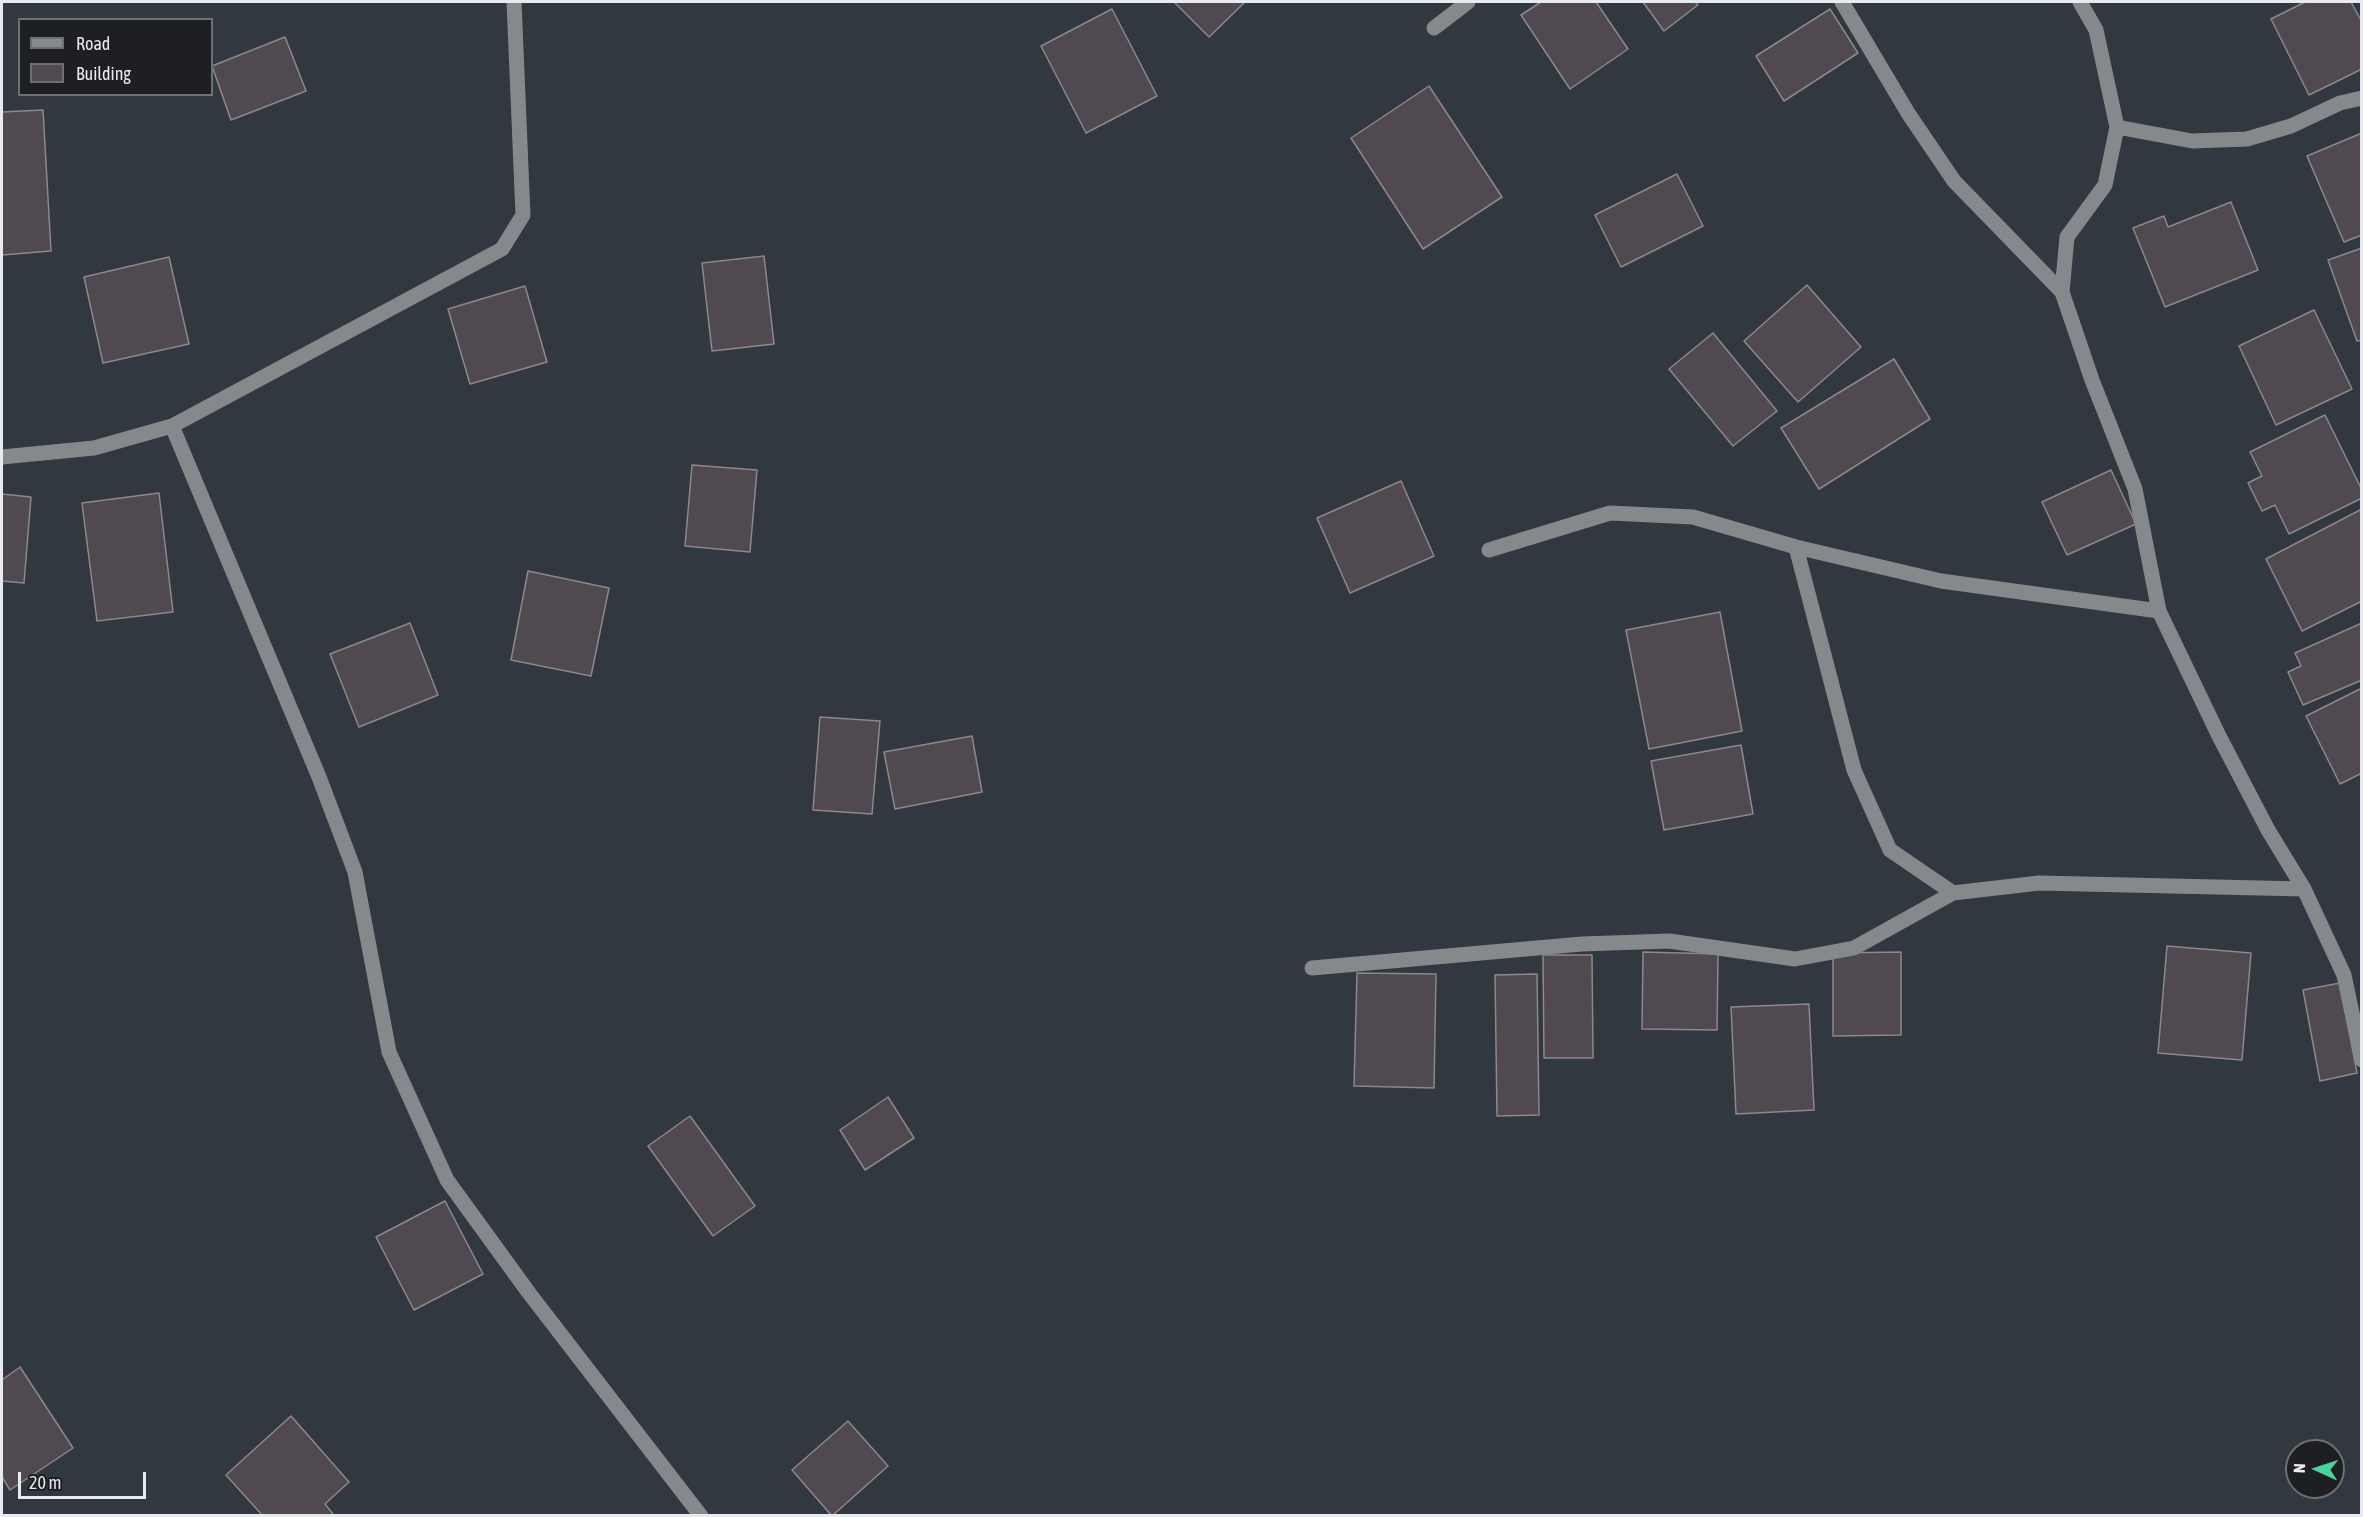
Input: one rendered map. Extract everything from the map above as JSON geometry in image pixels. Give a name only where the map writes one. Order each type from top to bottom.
[{"type":"street","points":[[2,457],[94,448],[172,426],[502,249],[523,215],[514,2]]},
{"type":"street","points":[[1434,28],[1468,2]]},
{"type":"street","points":[[1842,2],[1908,113],[1954,181],[2062,292]]},
{"type":"street","points":[[2080,2],[2096,30],[2117,127],[2105,185],[2067,237],[2062,292],[2092,380],[2135,489],[2159,611],[2219,736],[2268,830],[2304,889],[2344,975],[2361,1060]]},
{"type":"street","points":[[2117,127],[2192,141],[2247,139],[2291,126],[2340,103],[2361,99]]},
{"type":"street","points":[[172,426],[319,777],[355,872],[389,1052],[447,1180],[529,1293],[701,1515]]},
{"type":"street","points":[[1490,550],[1610,513],[1693,517],[1796,547],[1941,581],[2159,611]]},
{"type":"street","points":[[1796,547],[1854,770],[1890,850],[1953,893]]},
{"type":"street","points":[[1312,968],[1582,944],[1669,941],[1796,959],[1854,948],[1953,893],[2039,883],[2304,889]]},
{"type":"building","points":[[1174,2],[1245,2],[1209,37]]},
{"type":"building","points":[[1541,2],[1596,2],[1628,49],[1570,89],[1521,15]]},
{"type":"building","points":[[1643,2],[1695,2],[1698,5],[1664,31]]},
{"type":"building","points":[[2305,2],[2351,2],[2362,22],[2362,69],[2309,95],[2271,19]]},
{"type":"building","points":[[1112,9],[1157,96],[1086,133],[1041,46]]},
{"type":"building","points":[[1830,9],[1858,53],[1784,101],[1756,56]]},
{"type":"building","points":[[285,37],[306,91],[231,120],[213,66]]},
{"type":"building","points":[[1429,86],[1502,197],[1423,249],[1351,138]]},
{"type":"building","points":[[43,110],[51,251],[2,255],[2,112]]},
{"type":"building","points":[[2362,133],[2362,235],[2344,242],[2307,156]]},
{"type":"building","points":[[1677,174],[1703,226],[1621,267],[1595,215]]},
{"type":"building","points":[[2231,202],[2258,270],[2165,307],[2133,228],[2164,216],[2168,227]]},
{"type":"building","points":[[2362,248],[2362,340],[2357,341],[2328,260]]},
{"type":"building","points":[[764,256],[774,344],[712,351],[702,263]]},
{"type":"building","points":[[169,257],[189,344],[103,363],[84,277]]},
{"type":"building","points":[[1807,285],[1861,347],[1798,402],[1744,341]]},
{"type":"building","points":[[525,286],[547,362],[470,384],[448,309]]},
{"type":"building","points":[[2314,310],[2352,389],[2276,425],[2239,346]]},
{"type":"building","points":[[1713,333],[1777,411],[1733,446],[1669,369]]},
{"type":"building","points":[[1894,359],[1930,419],[1819,489],[1781,428]]},
{"type":"building","points":[[2325,415],[2362,490],[2362,498],[2289,534],[2275,505],[2262,511],[2248,483],[2262,476],[2250,452]]},
{"type":"building","points":[[692,465],[757,470],[750,552],[685,546]]},
{"type":"building","points":[[2111,470],[2136,524],[2067,555],[2042,502]]},
{"type":"building","points":[[1401,481],[1434,556],[1350,593],[1317,518]]},
{"type":"building","points":[[159,493],[173,612],[97,621],[82,503]]},
{"type":"building","points":[[2,494],[31,497],[24,583],[2,581]]},
{"type":"building","points":[[2362,509],[2362,601],[2302,631],[2266,559]]},
{"type":"building","points":[[528,571],[609,588],[591,676],[511,660]]},
{"type":"building","points":[[1720,612],[1742,731],[1649,749],[1626,630]]},
{"type":"building","points":[[410,623],[438,695],[359,727],[330,654]]},
{"type":"building","points":[[2362,623],[2362,680],[2303,705],[2288,672],[2301,666],[2295,653]]},
{"type":"building","points":[[2362,688],[2362,773],[2340,784],[2306,716]]},
{"type":"building","points":[[820,717],[880,721],[872,814],[813,810]]},
{"type":"building","points":[[972,736],[982,792],[895,809],[884,752]]},
{"type":"building","points":[[1741,745],[1753,814],[1664,830],[1651,761]]},
{"type":"building","points":[[2167,946],[2251,953],[2242,1060],[2158,1053]]},
{"type":"building","points":[[1643,952],[1718,954],[1717,1030],[1642,1029]]},
{"type":"building","points":[[1901,952],[1901,1035],[1833,1036],[1833,953]]},
{"type":"building","points":[[1543,955],[1592,955],[1593,1058],[1544,1058]]},
{"type":"building","points":[[1357,973],[1436,974],[1434,1088],[1354,1086]]},
{"type":"building","points":[[1537,974],[1539,1115],[1497,1116],[1495,975]]},
{"type":"building","points":[[2340,983],[2357,1073],[2320,1081],[2303,990]]},
{"type":"building","points":[[1809,1004],[1814,1110],[1736,1114],[1731,1007]]},
{"type":"building","points":[[888,1097],[914,1138],[865,1170],[840,1130]]},
{"type":"building","points":[[690,1116],[755,1206],[713,1236],[648,1146]]},
{"type":"building","points":[[445,1201],[483,1274],[414,1310],[376,1237]]},
{"type":"building","points":[[20,1367],[73,1448],[10,1490],[2,1477],[2,1380]]},
{"type":"building","points":[[291,1416],[349,1482],[325,1504],[333,1514],[332,1516],[263,1516],[226,1475]]},
{"type":"building","points":[[848,1421],[888,1466],[832,1516],[792,1470]]}]
